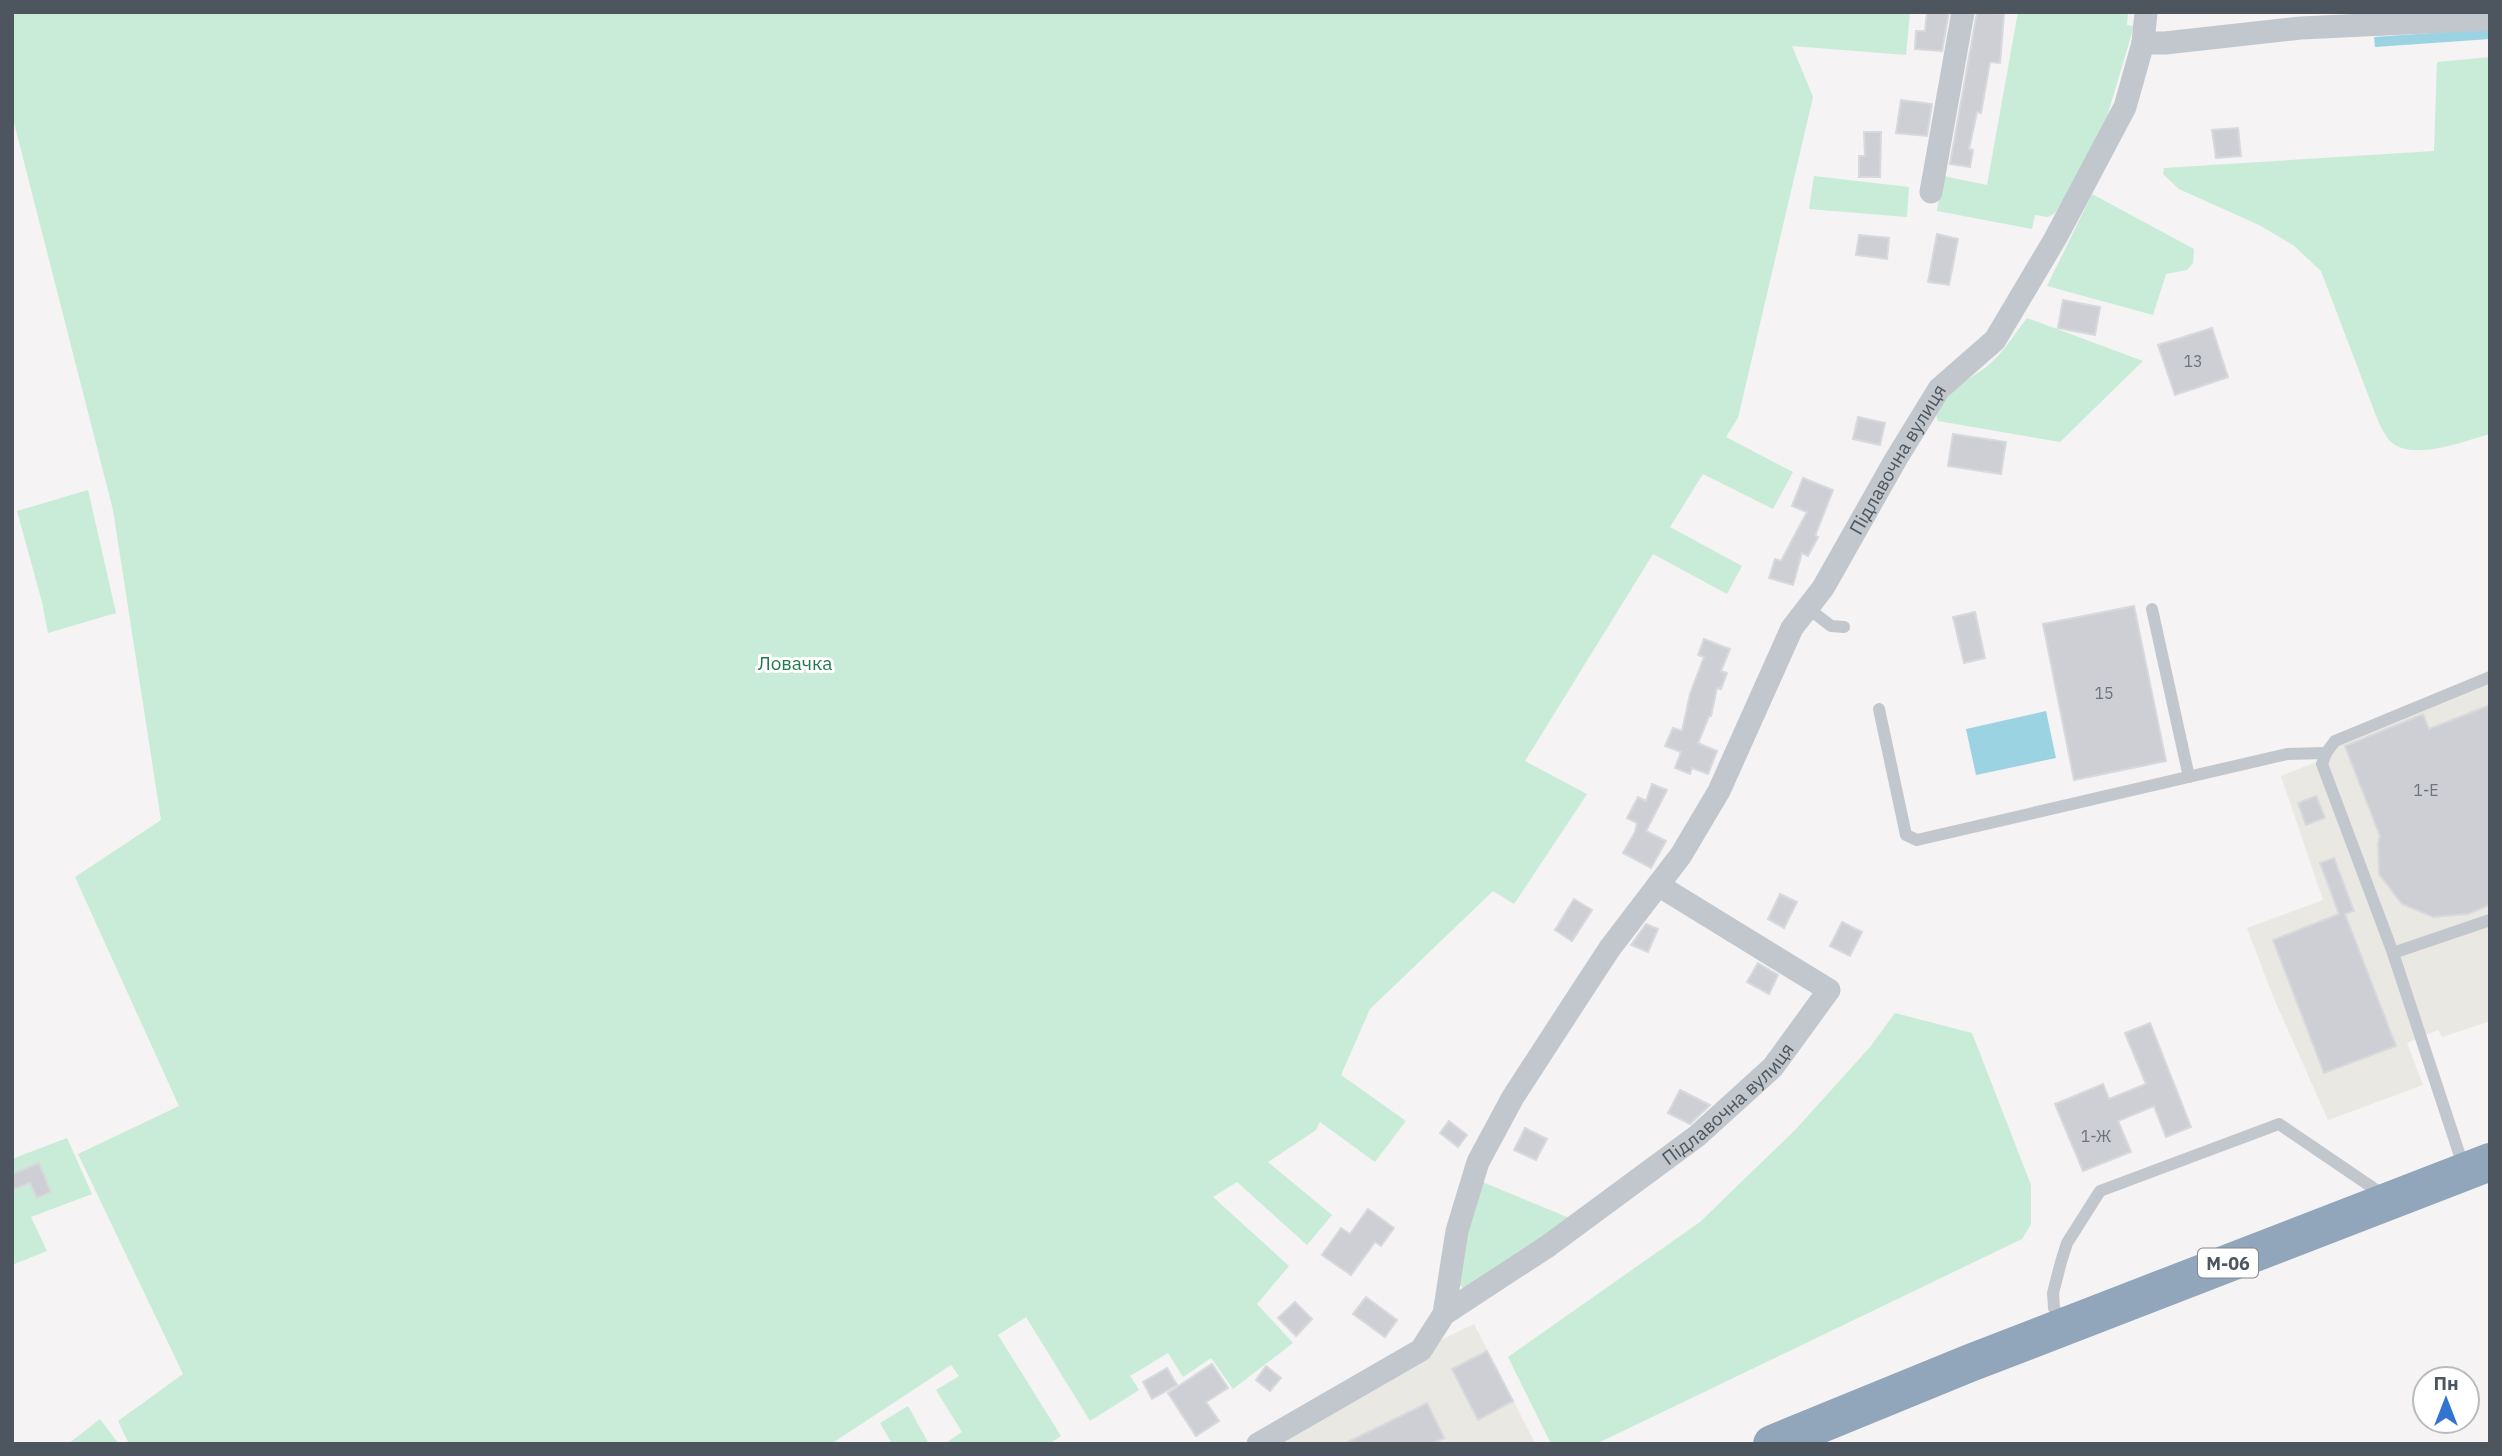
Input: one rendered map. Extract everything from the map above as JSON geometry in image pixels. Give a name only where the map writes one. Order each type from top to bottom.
[{"type":"highway","name":"М-06","points":[[1772,1444],[2065,1326],[2478,1167]]},
{"type":"street","points":[[1931,192],[1963,12]]},
{"type":"street","name":"Підлавочна вулиця","points":[[1258,1444],[1421,1350],[1444,1314],[1457,1231],[1478,1162],[1513,1097],[1610,948],[1681,855],[1719,791],[1792,628],[1824,588],[1896,460],[1940,389],[1995,341],[2042,262],[2095,168],[2125,107],[2143,43],[2146,12]]},
{"type":"street","points":[[2143,43],[2301,28],[2490,19]]},
{"type":"street","name":"Підлавочна вулиця","points":[[1444,1314],[1548,1247],[1697,1136],[1773,1068],[1829,990],[1658,886]]},
{"type":"lane","points":[[1809,608],[1831,626],[1844,627]]},
{"type":"lane","points":[[2152,608],[2189,777]]},
{"type":"lane","points":[[2478,1167],[2322,764],[2326,752],[2335,741],[2490,677]]},
{"type":"lane","points":[[1879,709],[1906,835],[1917,840],[2287,754],[2326,752]]},
{"type":"lane","points":[[2393,953],[2490,920]]},
{"type":"lane","points":[[2065,1326],[2054,1308],[2053,1293],[2060,1262],[2067,1243],[2099,1191],[2279,1124],[2391,1201]]},
{"type":"shaded area","points":[[2490,677],[2490,1021],[2442,1037],[2438,1030],[2407,1043],[2423,1085],[2328,1120],[2272,994],[2247,928],[2323,900],[2281,776],[2324,759],[2335,741]]},
{"type":"shaded area","points":[[1474,1324],[1535,1443],[1263,1444],[1421,1350]]},
{"type":"green space","name":"Ловачка","points":[[12,12],[1910,12],[1906,55],[1792,46],[1813,97],[1738,418],[1726,437],[1793,472],[1773,509],[1703,474],[1670,527],[1742,566],[1727,594],[1653,554],[1525,761],[1587,794],[1514,904],[1493,891],[1370,1009],[1341,1075],[1406,1121],[1375,1162],[1320,1122],[1316,1130],[1268,1162],[1332,1215],[1307,1245],[1237,1182],[1213,1197],[1289,1266],[1257,1304],[1293,1343],[1233,1389],[1211,1358],[1183,1377],[1168,1353],[1130,1376],[1139,1390],[1090,1421],[1026,1317],[998,1335],[1061,1436],[1049,1444],[944,1444],[962,1432],[936,1390],[959,1376],[951,1365],[831,1444],[129,1444],[118,1421],[183,1374],[78,1154],[179,1106],[75,877],[161,820],[113,510],[12,115]]},
{"type":"green space","points":[[2018,12],[2128,12],[2127,25],[2134,26],[2107,117],[2071,188],[2055,213],[2048,217],[2035,215],[2032,229],[1937,211],[1943,176],[1987,185]]},
{"type":"green space","points":[[2490,57],[2490,434],[2438,448],[2410,450],[2398,447],[2389,440],[2378,421],[2321,271],[2293,245],[2259,225],[2179,189],[2163,174],[2164,168],[2434,151],[2437,62]]},
{"type":"green space","points":[[1814,176],[1909,187],[1907,217],[1809,209]]},
{"type":"green space","points":[[2092,194],[2194,249],[2193,263],[2187,270],[2166,274],[2153,315],[2047,286]]},
{"type":"green space","points":[[2027,318],[2143,361],[2060,442],[1938,421],[1936,415],[1954,389],[1992,362]]},
{"type":"green space","points":[[88,490],[116,613],[48,633],[17,511]]},
{"type":"green space","points":[[1895,1013],[1972,1033],[2031,1185],[2031,1224],[2022,1239],[1596,1444],[1551,1444],[1508,1357],[1700,1222],[1796,1129],[1870,1047]]},
{"type":"green space","points":[[67,1138],[92,1194],[31,1217],[47,1251],[12,1265],[12,1159]]},
{"type":"green space","points":[[1480,1181],[1572,1219],[1465,1290],[1458,1283],[1467,1222]]},
{"type":"green space","points":[[908,1406],[929,1444],[892,1444],[880,1423]]},
{"type":"green space","points":[[100,1419],[119,1444],[68,1444]]},
{"type":"water","points":[[2490,29],[2490,39],[2375,47],[2374,37]]},
{"type":"water","points":[[2046,711],[2056,758],[1976,775],[1966,729]]},
{"type":"building","points":[[1927,12],[1949,12],[1942,51],[1915,49],[1916,31],[1925,31]]},
{"type":"building","points":[[1977,12],[2004,14],[2000,63],[1990,62],[1981,113],[1977,112],[1969,149],[1973,150],[1970,167],[1950,164]]},
{"type":"building","points":[[1901,100],[1932,104],[1927,136],[1896,133]]},
{"type":"building","points":[[2238,128],[2241,156],[2216,158],[2212,130]]},
{"type":"building","points":[[1864,132],[1881,132],[1880,177],[1859,177],[1859,156],[1865,156]]},
{"type":"building","points":[[1937,234],[1958,239],[1949,285],[1928,282]]},
{"type":"building","points":[[1859,235],[1889,238],[1887,259],[1856,255]]},
{"type":"building","points":[[2063,300],[2100,307],[2095,335],[2058,328]]},
{"type":"building","points":[[2212,328],[2228,377],[2175,395],[2158,345]]},
{"type":"building","points":[[1858,417],[1885,423],[1880,445],[1853,439]]},
{"type":"building","points":[[1953,434],[2006,442],[2001,474],[1948,466]]},
{"type":"building","points":[[1803,478],[1833,490],[1815,536],[1818,537],[1808,556],[1802,553],[1793,585],[1769,578],[1775,559],[1781,561],[1807,512],[1792,506]]},
{"type":"building","points":[[2134,606],[2166,761],[2074,780],[2043,624]]},
{"type":"building","points":[[1975,612],[1985,658],[1964,663],[1953,617]]},
{"type":"building","points":[[1704,639],[1730,649],[1721,671],[1727,673],[1721,689],[1717,688],[1711,716],[1698,743],[1717,751],[1708,774],[1692,768],[1690,774],[1675,768],[1681,752],[1665,746],[1673,728],[1682,731],[1690,694],[1704,657],[1698,655]]},
{"type":"building","points":[[2490,705],[2490,905],[2468,914],[2433,917],[2402,904],[2379,874],[2380,836],[2345,746],[2423,714],[2429,729]]},
{"type":"building","points":[[1652,784],[1667,790],[1646,831],[1666,841],[1651,868],[1623,853],[1637,823],[1627,818],[1638,797],[1646,801]]},
{"type":"building","points":[[2316,796],[2325,818],[2306,825],[2298,803]]},
{"type":"building","points":[[2334,858],[2354,911],[2345,914],[2396,1046],[2324,1073],[2273,940],[2339,914],[2320,863]]},
{"type":"building","points":[[1780,894],[1797,902],[1784,928],[1768,919]]},
{"type":"building","points":[[1574,899],[1592,910],[1572,941],[1555,930]]},
{"type":"building","points":[[1842,922],[1862,932],[1850,956],[1830,946]]},
{"type":"building","points":[[1646,924],[1658,929],[1648,952],[1631,945]]},
{"type":"building","points":[[1758,963],[1778,975],[1769,994],[1747,982]]},
{"type":"building","points":[[2150,1023],[2191,1127],[2166,1137],[2154,1106],[2118,1121],[2131,1152],[2083,1171],[2055,1104],[2103,1084],[2109,1099],[2146,1084],[2125,1033]]},
{"type":"building","points":[[1680,1090],[1710,1105],[1690,1124],[1668,1113]]},
{"type":"building","points":[[1449,1121],[1467,1135],[1458,1147],[1440,1133]]},
{"type":"building","points":[[1525,1128],[1547,1139],[1536,1160],[1514,1150]]},
{"type":"building","points":[[39,1163],[51,1192],[37,1198],[30,1183],[12,1190],[12,1174]]},
{"type":"building","points":[[1368,1209],[1394,1228],[1381,1246],[1375,1242],[1351,1275],[1322,1255],[1341,1228],[1350,1234]]},
{"type":"building","points":[[1366,1297],[1397,1320],[1385,1337],[1353,1314]]},
{"type":"building","points":[[1295,1302],[1312,1319],[1296,1336],[1278,1318]]},
{"type":"building","points":[[1487,1351],[1513,1401],[1478,1420],[1452,1369]]},
{"type":"building","points":[[1212,1364],[1228,1388],[1206,1402],[1219,1421],[1196,1436],[1168,1393]]},
{"type":"building","points":[[1266,1366],[1281,1378],[1270,1391],[1256,1380]]},
{"type":"building","points":[[1167,1368],[1177,1385],[1152,1399],[1143,1382]]},
{"type":"building","points":[[1427,1403],[1444,1438],[1432,1444],[1344,1444]]}]
